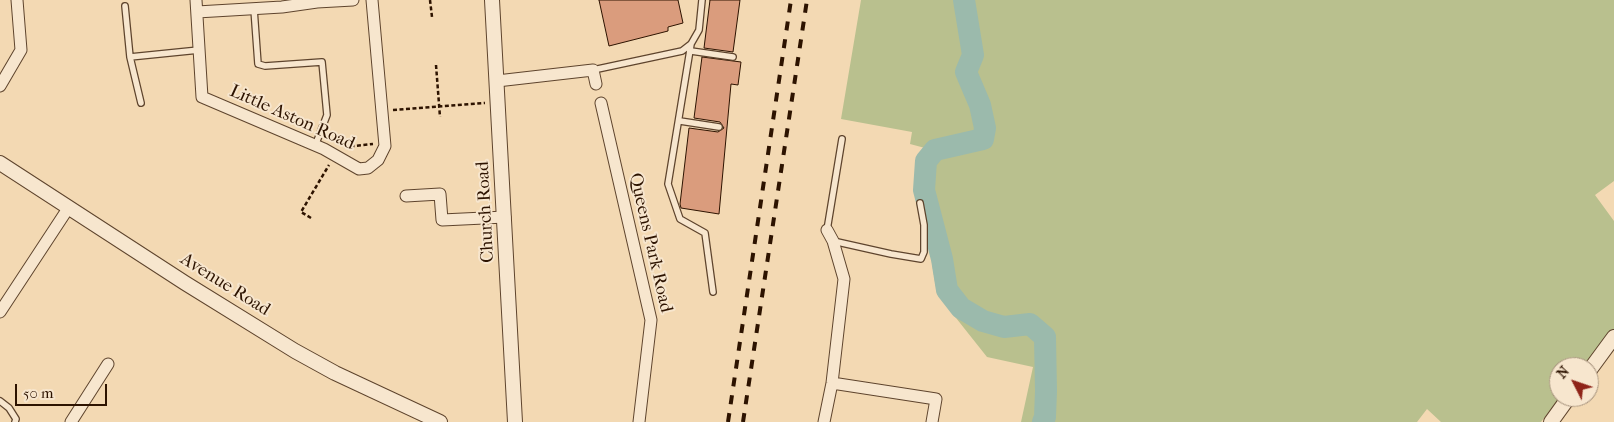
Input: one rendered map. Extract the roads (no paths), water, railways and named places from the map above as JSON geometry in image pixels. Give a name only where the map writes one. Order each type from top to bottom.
[{"type":"street","points":[[0,86],[21,50],[17,0]]},
{"type":"street","points":[[196,0],[199,50]]},
{"type":"street","points":[[197,12],[317,1],[352,0]]},
{"type":"street","name":"Little Aston Road","points":[[199,50],[202,97],[320,147],[359,169],[368,168],[378,160],[385,146],[372,0]]},
{"type":"street","name":"Church Road","points":[[492,0],[515,422]]},
{"type":"street","points":[[497,80],[593,70],[596,84]]},
{"type":"street","name":"Queens Park Road","points":[[601,103],[651,320],[639,422]]},
{"type":"street","name":"Avenue Road","points":[[0,163],[185,283],[295,351],[335,373],[440,422]]},
{"type":"street","points":[[406,196],[440,194],[442,220],[505,217]]},
{"type":"street","points":[[0,312],[70,207]]},
{"type":"street","points":[[824,422],[832,383],[844,279],[833,241],[827,230]]},
{"type":"street","points":[[1599,357],[1614,337]]},
{"type":"street","points":[[71,422],[108,364]]},
{"type":"street","points":[[832,383],[936,399],[932,422]]},
{"type":"street","points":[[1551,422],[1562,407]]},
{"type":"lane","points":[[702,0],[699,30],[692,44],[668,184],[680,219],[705,233],[713,292]]},
{"type":"lane","points":[[125,6],[130,57],[141,103]]},
{"type":"lane","points":[[257,6],[258,64],[265,66],[322,62],[327,115],[320,147]]},
{"type":"lane","points":[[593,70],[682,50],[692,44]]},
{"type":"lane","points":[[130,57],[199,50]]},
{"type":"lane","points":[[691,51],[733,57]]},
{"type":"lane","points":[[680,121],[719,127]]},
{"type":"lane","points":[[827,230],[842,139]]},
{"type":"lane","points":[[833,241],[921,259],[924,252],[924,224],[920,203]]},
{"type":"lane","points":[[0,401],[9,408],[16,419],[15,422]]},
{"type":"waterway","points":[[964,0],[973,55],[966,72],[980,105],[985,128],[983,139],[935,150],[926,161],[924,190],[942,259],[947,290],[961,308],[983,321],[1004,327],[1030,324],[1045,337],[1046,391],[1045,417],[1043,422]]},
{"type":"railway","points":[[728,422],[791,0]]},
{"type":"railway","points":[[743,422],[807,0]]}]
